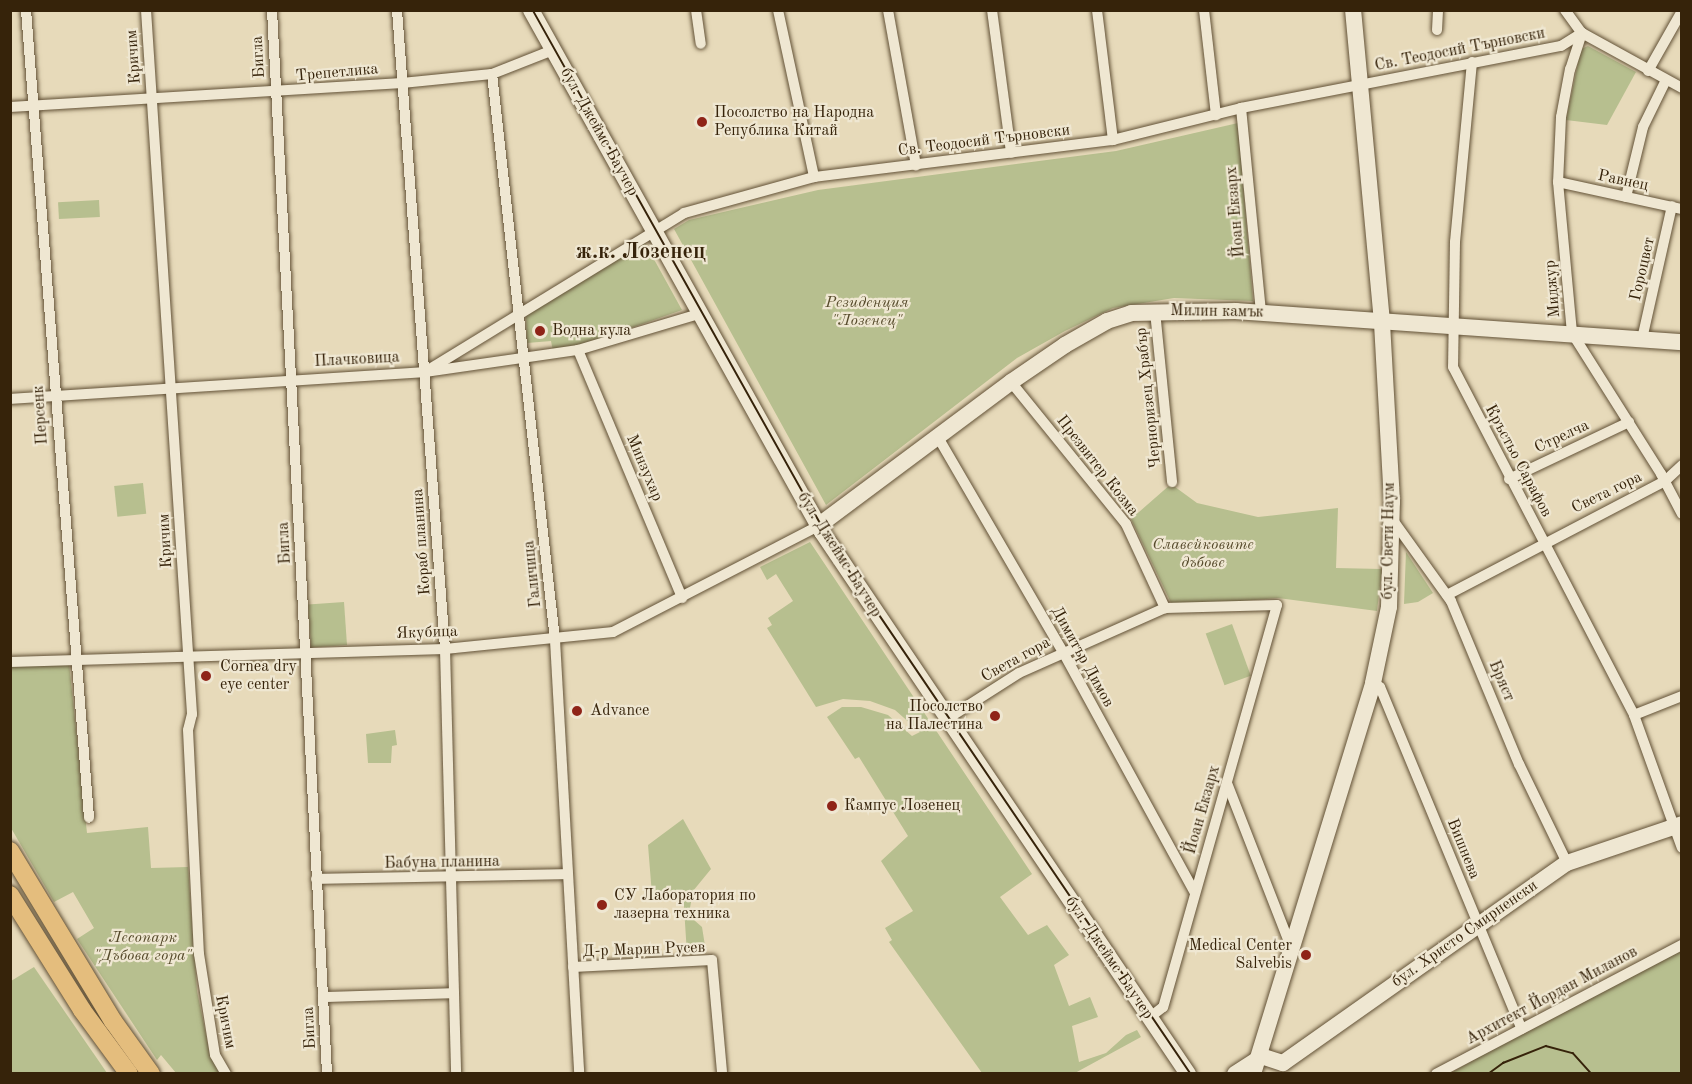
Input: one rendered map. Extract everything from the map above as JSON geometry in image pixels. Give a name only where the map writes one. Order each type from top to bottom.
[{"type":"main road","points":[[10,851],[107,1012],[151,1074]]},
{"type":"main road","points":[[10,895],[82,1010],[129,1074]]},
{"type":"street","name":"Персенк","points":[[26,10],[74,660],[89,818]]},
{"type":"street","name":"Кричим","points":[[146,10],[188,656],[199,954],[208,1021],[223,1071]]},
{"type":"street","name":"Бигла","points":[[272,10],[327,1074]]},
{"type":"street","name":"Кораб планина","points":[[397,10],[445,648],[456,1074]]},
{"type":"street","name":"бул. Джеймс Баучер","points":[[531,10],[818,526],[1188,1074]]},
{"type":"street","points":[[696,10],[701,44]]},
{"type":"street","points":[[778,10],[814,177]]},
{"type":"street","points":[[888,10],[916,165]]},
{"type":"street","points":[[992,10],[1011,153]]},
{"type":"street","points":[[1097,10],[1113,140]]},
{"type":"street","points":[[1204,10],[1216,115]]},
{"type":"street","name":"бул. Свети Наум","points":[[1253,1074],[1261,1056],[1293,952],[1373,683],[1389,607],[1392,519],[1382,322],[1353,10]]},
{"type":"street","points":[[1437,10],[1437,30]]},
{"type":"street","points":[[1565,10],[1582,33],[1682,88]]},
{"type":"street","points":[[1648,70],[1682,11]]},
{"type":"street","name":"Св. Теодосий Търновски","points":[[425,372],[684,213],[814,177],[1113,140],[1241,108],[1561,46],[1582,33]]},
{"type":"street","name":"Миджур","points":[[1582,33],[1570,69],[1561,117],[1558,182],[1572,333],[1665,481],[1682,514]]},
{"type":"street","name":"Трепетлика","points":[[10,106],[276,93],[492,74],[553,50]]},
{"type":"street","name":"Кръстьо Сарафов","points":[[1472,62],[1455,242],[1453,367],[1509,479],[1544,541],[1634,715],[1678,825],[1682,848]]},
{"type":"street","name":"Галичица","points":[[492,74],[555,640],[579,1074]]},
{"type":"street","points":[[1626,196],[1643,127],[1666,80]]},
{"type":"street","name":"Йоан Екзарх","points":[[1241,108],[1261,312]]},
{"type":"street","name":"Равнец","points":[[1558,182],[1677,208]]},
{"type":"street","name":"Гороцвет","points":[[1642,339],[1677,208]]},
{"type":"street","name":"Милин камък","points":[[818,526],[939,439],[1011,382],[1107,321],[1155,311],[1261,312],[1682,342]]},
{"type":"street","name":"Черноризец Храбър","points":[[1155,311],[1172,482]]},
{"type":"street","name":"Плачковица","points":[[10,399],[172,386],[425,372],[578,350],[699,314]]},
{"type":"street","name":"Минзухар","points":[[578,350],[682,598]]},
{"type":"street","name":"Презвитер Козма","points":[[1011,382],[1126,524],[1165,608]]},
{"type":"street","name":"Стрелча","points":[[1509,479],[1629,422]]},
{"type":"street","name":"Димитър Димов","points":[[939,439],[1063,652],[1195,893]]},
{"type":"street","name":"Света гора","points":[[1447,595],[1544,541],[1665,481],[1682,465]]},
{"type":"street","name":"Бряст","points":[[1392,519],[1447,595],[1567,863]]},
{"type":"street","name":"Якубица","points":[[10,662],[445,648],[555,640],[613,632],[818,526]]},
{"type":"street","name":"Йоан Екзарх","points":[[1150,1017],[1163,1007],[1277,605]]},
{"type":"street","name":"Света гора","points":[[947,719],[1019,673],[1165,608],[1277,605]]},
{"type":"street","name":"Вишнева","points":[[1373,683],[1380,687],[1522,1029]]},
{"type":"street","points":[[1634,715],[1682,696]]},
{"type":"street","points":[[1227,783],[1293,952]]},
{"type":"street","name":"бул. Христо Смирненски","points":[[1261,1056],[1283,1062],[1567,863],[1678,825]]},
{"type":"street","name":"Бабуна планина","points":[[316,879],[568,874]]},
{"type":"street","name":"Архитект Йордан Миланов","points":[[1437,1074],[1682,945]]},
{"type":"street","name":"Д-р Марин Русев","points":[[573,967],[712,960],[722,1072]]},
{"type":"street","points":[[323,997],[454,993]]},
{"type":"street","points":[[1235,1074],[1261,1056]]},
{"type":"green space","points":[[1588,46],[1636,72],[1607,125],[1566,120],[1581,49]]},
{"type":"green space","name":"Резиденция \"Лозенец\"","points":[[1238,123],[1253,301],[1174,298],[1113,308],[1017,358],[826,505],[674,229],[689,220],[818,190],[1116,151]]},
{"type":"green space","points":[[99,200],[100,217],[59,219],[58,202]]},
{"type":"green space","points":[[645,243],[682,310],[577,347],[553,351],[551,341],[527,343],[526,315]]},
{"type":"green space","points":[[143,483],[146,514],[117,517],[114,486]]},
{"type":"green space","name":"Славейковите дъбове","points":[[1171,484],[1197,503],[1258,517],[1338,508],[1336,568],[1382,569],[1377,611],[1278,598],[1173,607],[1131,519]]},
{"type":"green space","points":[[810,542],[1032,874],[1000,897],[1028,935],[1047,925],[1069,955],[1054,965],[1069,1006],[1090,997],[1098,1017],[1072,1026],[1079,1062],[1106,1053],[1126,1035],[1137,1030],[1141,1037],[1075,1073],[982,1073],[889,942],[892,940],[885,928],[913,911],[881,861],[908,836],[859,757],[855,759],[827,717],[842,707],[861,707],[888,715],[912,736],[920,732],[895,710],[870,701],[843,699],[816,707],[767,628],[772,625],[768,618],[793,601],[776,574],[767,580],[760,567]]},
{"type":"green space","points":[[1406,552],[1433,593],[1418,602],[1404,604]]},
{"type":"green space","points":[[344,602],[347,645],[311,647],[308,605]]},
{"type":"green space","points":[[1232,624],[1251,676],[1224,685],[1206,634]]},
{"type":"green space","name":"Лесопарк \"Дъбова гора\"","points":[[69,663],[87,833],[148,827],[151,868],[188,867],[197,991],[210,1054],[219,1073],[176,1073],[161,1055],[157,1060],[77,939],[94,928],[73,892],[54,902],[11,828],[10,666]]},
{"type":"green space","points":[[395,730],[397,745],[392,746],[391,763],[368,763],[366,734]]},
{"type":"green space","points":[[683,819],[711,869],[693,891],[690,908],[694,920],[702,927],[706,952],[687,954],[683,892],[652,895],[648,845]]},
{"type":"green space","points":[[1681,951],[1681,1073],[1449,1074],[1484,1054]]},
{"type":"green space","points":[[34,967],[107,1073],[11,1073],[11,981]]},
{"type":"tram line","points":[[533,10],[836,551],[1191,1074]]},
{"type":"tram line","points":[[1488,1074],[1503,1063],[1546,1046],[1573,1053],[1592,1074]]},
{"type":"place","name":"Посолство на Народна Република Китай","points":[[702,122]]},
{"type":"place","name":"Водна кула","points":[[540,331]]},
{"type":"place","name":"Cornea dry eye center","points":[[206,676]]},
{"type":"place","name":"Advance","points":[[577,711]]},
{"type":"place","name":"Посолство на Палестина","points":[[995,716]]},
{"type":"place","name":"Кампус Лозенец","points":[[832,806]]},
{"type":"place","name":"СУ Лаборатория по лазерна техника","points":[[602,905]]},
{"type":"place","name":"Medical Center Salvebis","points":[[1306,955]]},
{"type":"district","name":"ж.к. Лозенец","points":[[641,253]]}]
